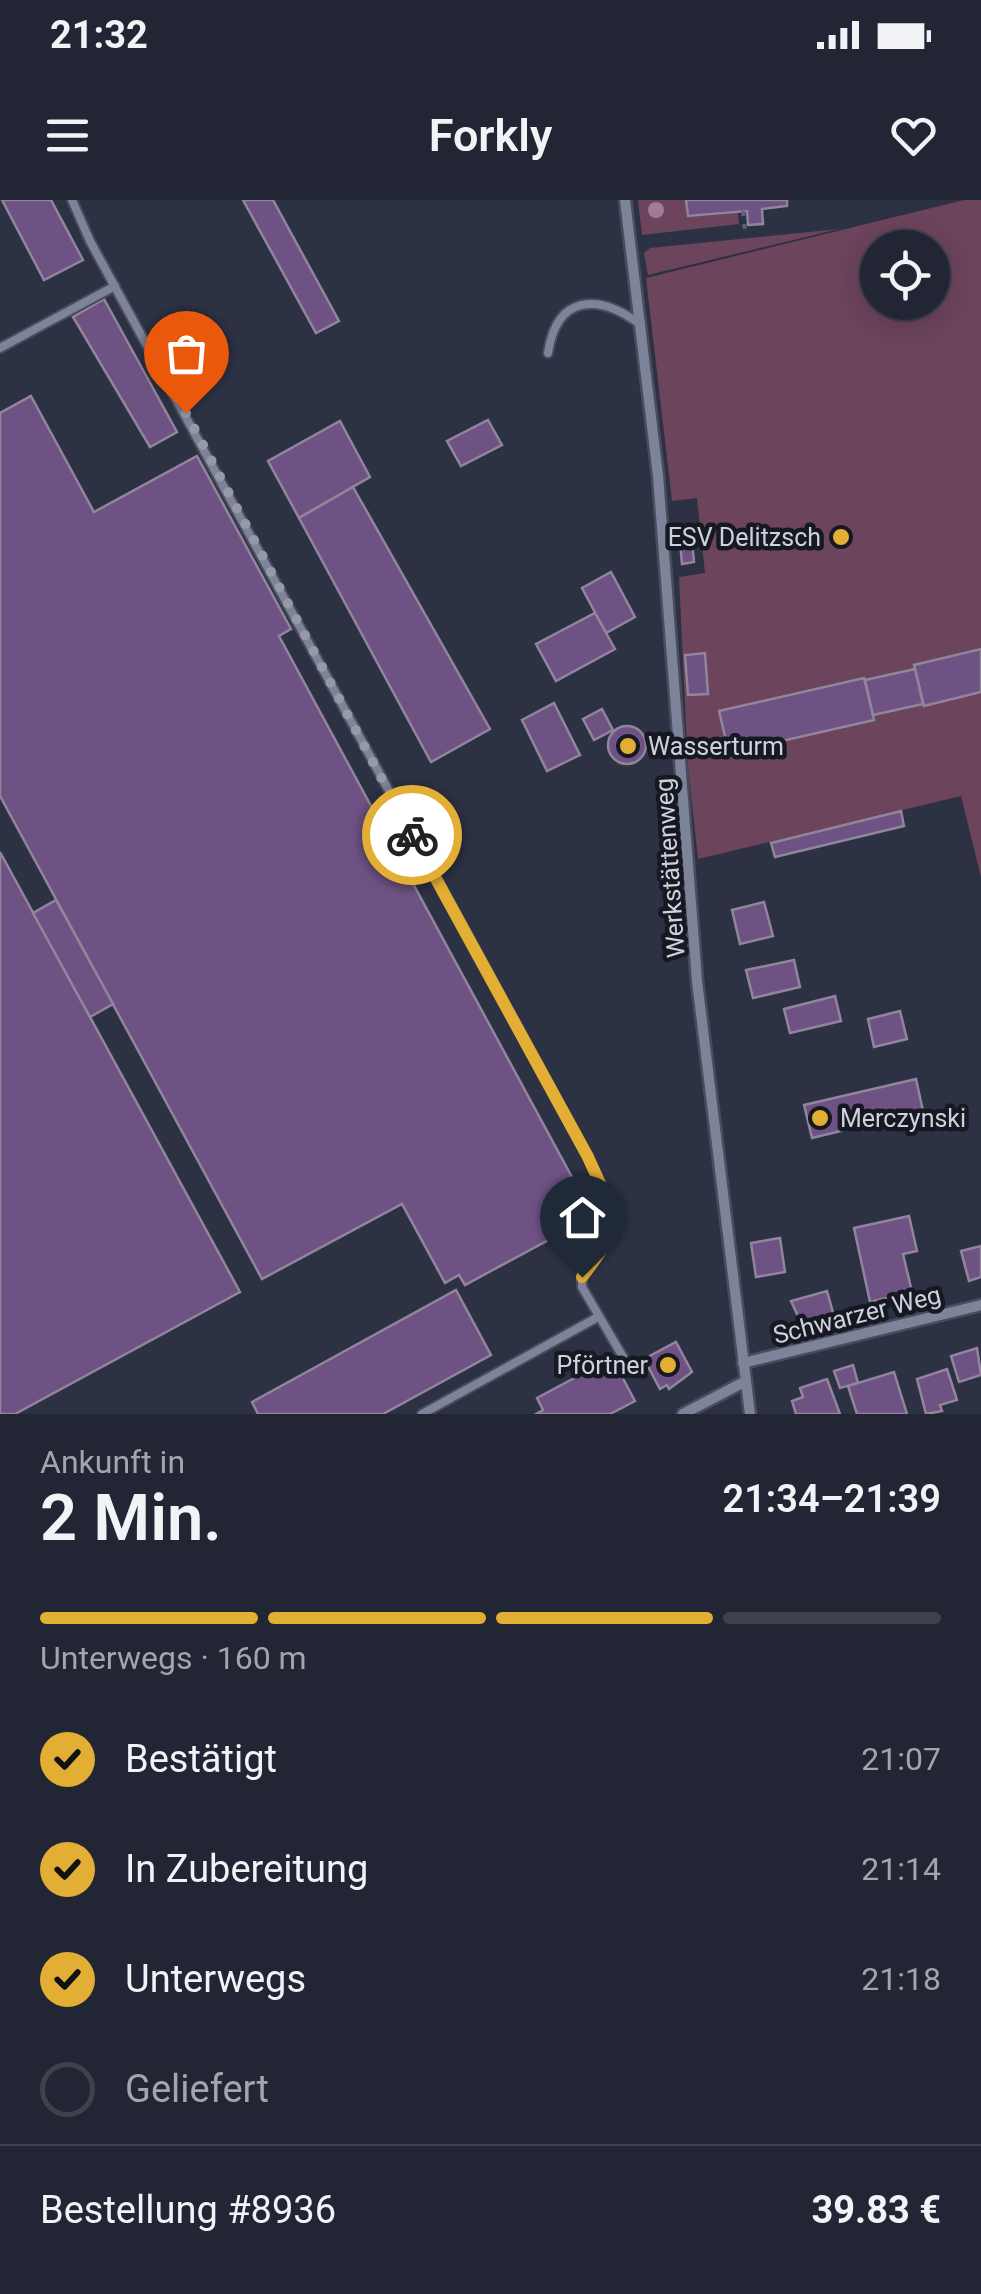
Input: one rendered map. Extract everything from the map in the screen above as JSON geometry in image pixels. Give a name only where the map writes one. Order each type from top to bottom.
[{"type":"street","name":"Werkstättenweg","points":[[625,200],[680,726],[697,981],[750,1414]]},
{"type":"street","name":"Schwarzer Weg","points":[[743,1364],[981,1305]]},
{"type":"street","points":[[683,1414],[746,1381]]},
{"type":"lane","points":[[72,200],[588,1157],[612,1214],[609,1244],[582,1277],[582,1287],[623,1357]]},
{"type":"lane","points":[[0,348],[115,286]]},
{"type":"lane","points":[[548,354],[552,329],[562,314],[579,306],[599,303],[623,311],[641,325]]},
{"type":"lane","points":[[422,1414],[598,1317]]},
{"type":"path","points":[[743,211],[745,232]]},
{"type":"shaded area","points":[[638,200],[685,200],[687,217],[738,213],[739,224],[642,235]]},
{"type":"shaded area","name":"ESV Delitzsch","points":[[964,200],[981,200],[981,877],[961,796],[698,859],[688,768],[679,577],[705,573],[697,498],[672,501],[646,278]]},
{"type":"shaded area","points":[[839,229],[648,275],[644,253],[650,248]]},
{"type":"building","points":[[2,200],[51,200],[83,260],[44,280]]},
{"type":"building","points":[[243,200],[273,200],[339,321],[316,333]]},
{"type":"building","points":[[686,200],[787,200],[787,206],[762,209],[763,224],[748,225],[747,211],[688,216]]},
{"type":"building","points":[[104,299],[177,432],[150,447],[73,317]]},
{"type":"building","points":[[31,396],[94,512],[197,456],[291,629],[279,636],[593,1216],[465,1285],[459,1275],[445,1283],[402,1204],[262,1279],[0,796],[0,413]]},
{"type":"building","points":[[488,420],[502,445],[461,466],[447,441]]},
{"type":"building","points":[[340,421],[370,477],[299,518],[268,461]]},
{"type":"building","points":[[353,487],[490,729],[431,762],[299,518]]},
{"type":"building","points":[[692,541],[694,562],[682,564],[680,542]]},
{"type":"building","points":[[611,572],[635,617],[606,633],[582,588]]},
{"type":"building","points":[[595,613],[615,649],[556,681],[536,644]]},
{"type":"building","points":[[981,649],[981,692],[924,706],[914,665]]},
{"type":"building","points":[[705,653],[708,694],[688,695],[685,655]]},
{"type":"building","points":[[915,669],[923,704],[873,715],[865,680]]},
{"type":"building","points":[[864,678],[874,720],[729,753],[719,711]]},
{"type":"building","points":[[554,703],[580,755],[547,771],[522,720]]},
{"type":"building","points":[[602,709],[613,730],[594,740],[583,719]]},
{"type":"building","points":[[627,726],[641,731],[646,745],[641,759],[627,764],[613,759],[608,745],[613,731]]},
{"type":"building","points":[[901,811],[904,826],[775,857],[771,843]]},
{"type":"building","points":[[0,852],[240,1292],[15,1414],[0,1414]]},
{"type":"building","points":[[56,900],[113,1004],[90,1017],[33,913]]},
{"type":"building","points":[[764,902],[773,936],[740,944],[732,910]]},
{"type":"building","points":[[794,960],[800,987],[753,998],[746,970]]},
{"type":"building","points":[[835,996],[841,1021],[790,1033],[784,1009]]},
{"type":"building","points":[[900,1011],[907,1039],[874,1047],[868,1019]]},
{"type":"building","points":[[916,1079],[923,1111],[812,1138],[804,1105]]},
{"type":"building","points":[[909,1216],[917,1251],[903,1254],[912,1292],[870,1302],[854,1228]]},
{"type":"building","points":[[780,1238],[785,1272],[756,1277],[751,1243]]},
{"type":"building","points":[[981,1246],[981,1277],[969,1281],[961,1251]]},
{"type":"building","points":[[456,1290],[491,1355],[383,1414],[258,1414],[252,1402]]},
{"type":"building","points":[[827,1291],[834,1316],[802,1325],[791,1301]]},
{"type":"building","name":"Pförtner","points":[[676,1342],[692,1372],[669,1389],[667,1385],[660,1389],[644,1359]]},
{"type":"building","points":[[977,1348],[981,1375],[959,1382],[951,1356]]},
{"type":"building","points":[[612,1358],[635,1401],[610,1414],[536,1414],[543,1410],[537,1398]]},
{"type":"building","points":[[853,1365],[858,1383],[840,1388],[834,1371]]},
{"type":"building","points":[[947,1369],[957,1400],[940,1405],[942,1411],[926,1414],[917,1379]]},
{"type":"building","points":[[894,1372],[907,1414],[857,1414],[848,1386]]},
{"type":"building","points":[[827,1379],[840,1414],[796,1414],[792,1401],[803,1397],[800,1388]]},
{"type":"way so far","points":[[186,413],[412,835]]},
{"type":"place","name":"ESV Delitzsch","points":[[841,537]]},
{"type":"place","name":"Wasserturm","points":[[628,746]]},
{"type":"place","name":"Merczynski","points":[[820,1118]]},
{"type":"place","name":"Pförtner","points":[[668,1365]]},
{"type":"route","points":[[412,835],[588,1157],[608,1202],[613,1232],[609,1244],[582,1277]]}]
